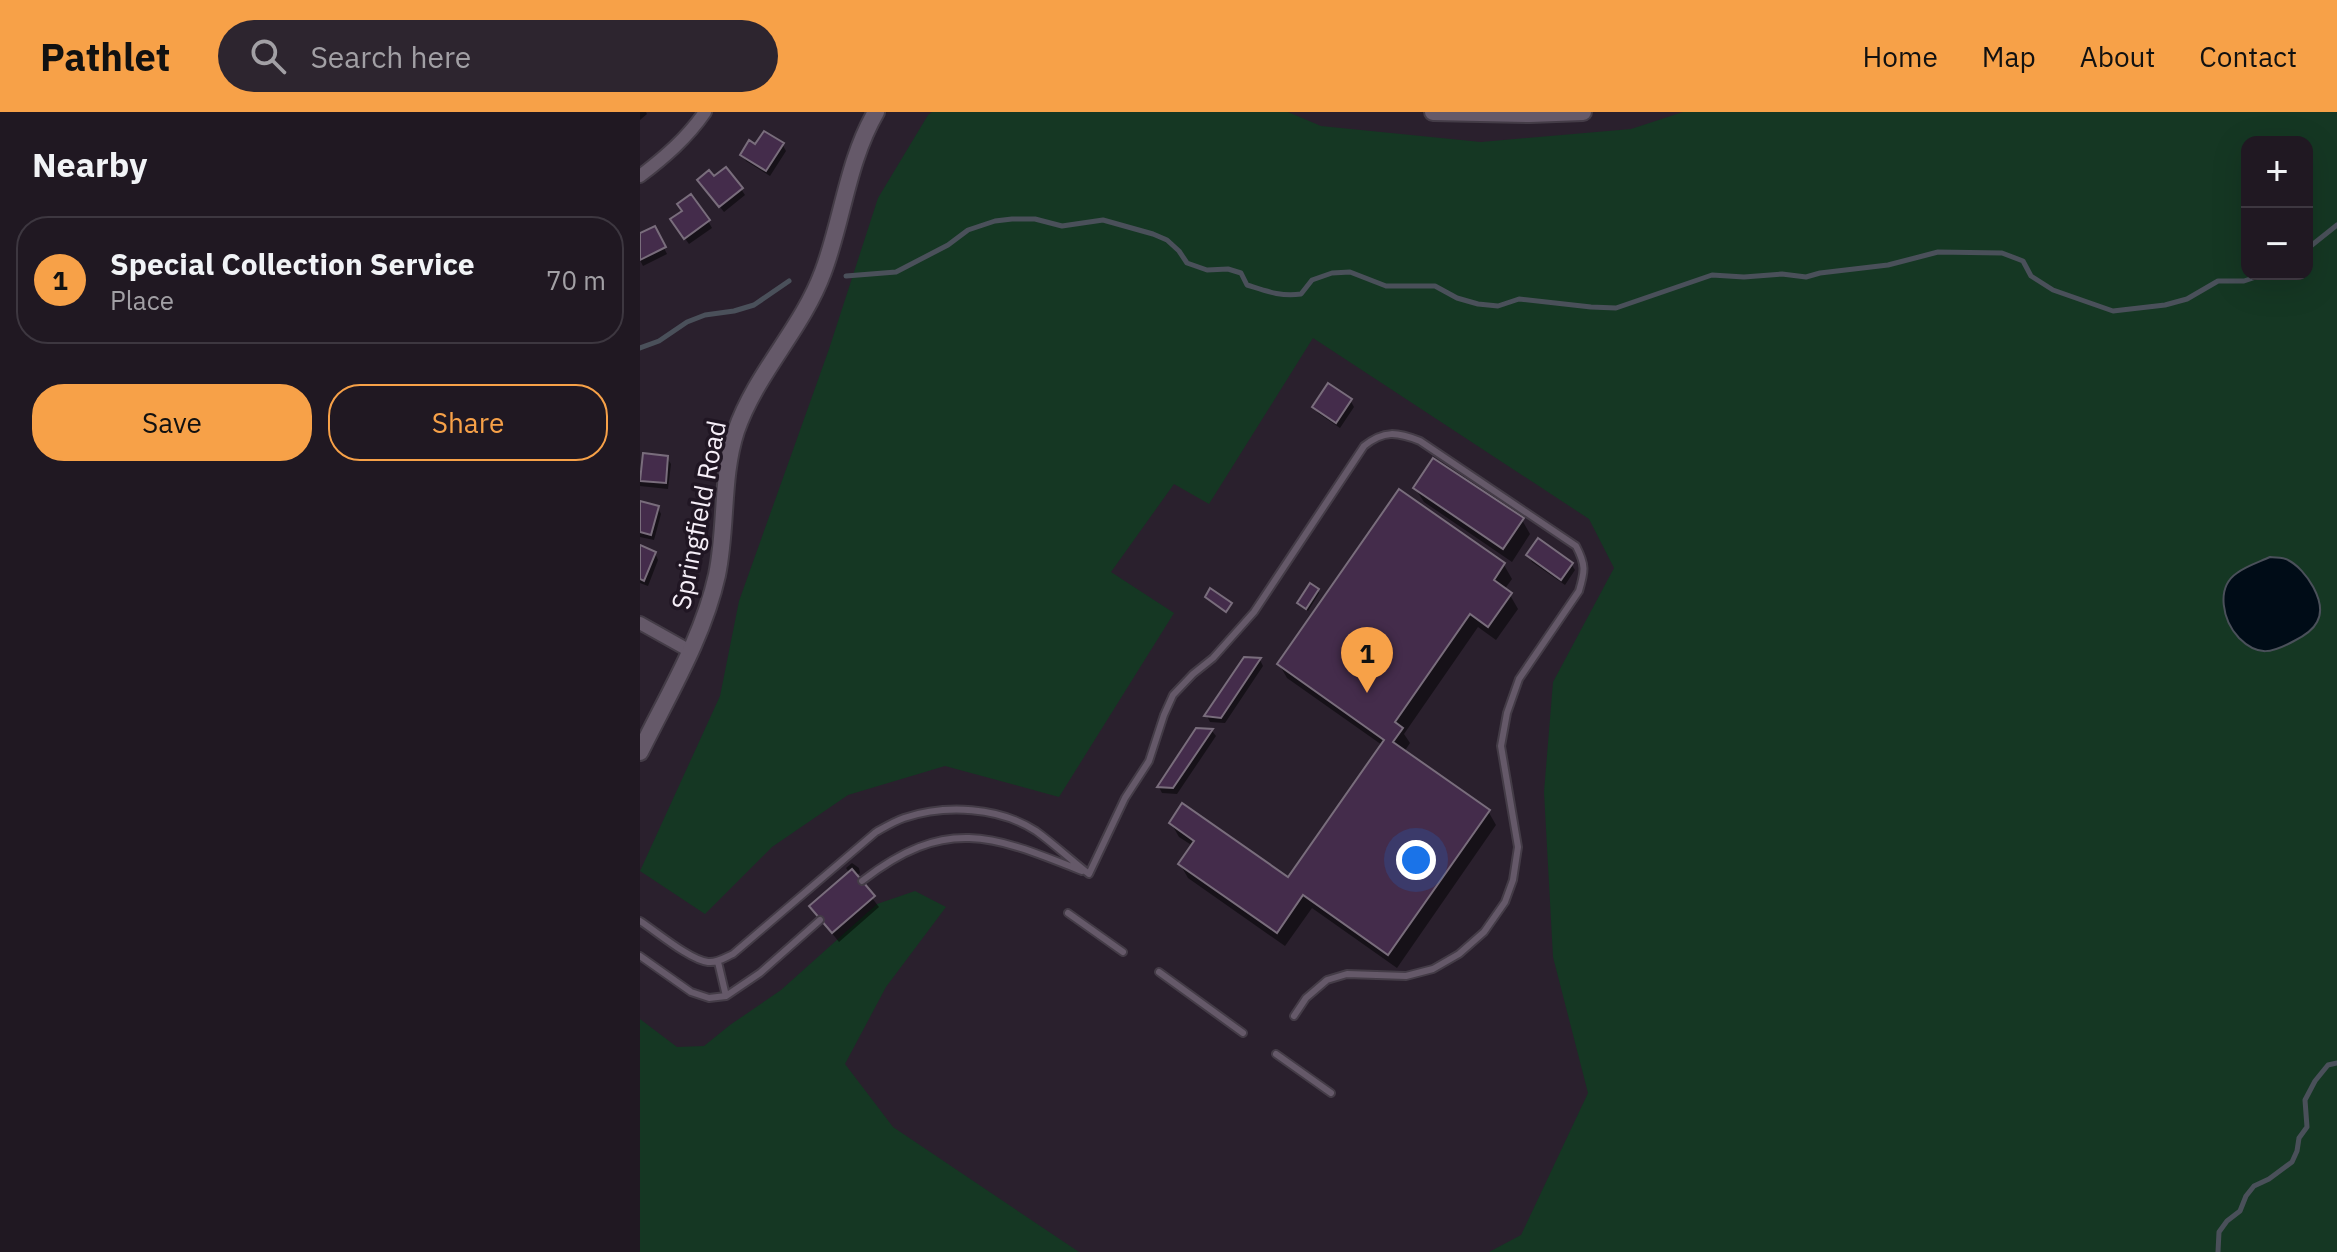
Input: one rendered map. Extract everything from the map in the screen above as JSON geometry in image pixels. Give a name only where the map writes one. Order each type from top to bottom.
[{"type":"street","points":[[640,176],[691,132],[705,112]]},
{"type":"street","name":"Springfield Road","points":[[640,752],[690,651],[710,599],[717,574],[728,466],[736,432],[766,370],[817,289],[856,155],[876,112]]},
{"type":"street","points":[[1433,112],[1583,112]]},
{"type":"street","points":[[640,623],[690,651]]},
{"type":"lane","points":[[1089,874],[1125,798],[1149,761],[1173,695],[1213,658],[1254,612],[1364,446],[1374,438],[1402,434],[1420,441],[1576,546],[1584,562],[1579,591],[1519,679],[1507,713],[1501,746],[1518,847],[1513,880],[1505,902],[1484,932],[1459,954],[1433,969],[1406,976],[1347,974],[1327,980],[1306,998],[1294,1016]]},
{"type":"lane","points":[[640,921],[694,959],[718,962],[733,954],[876,832],[905,818],[938,811],[962,809],[995,815],[1034,830],[1089,874]]},
{"type":"lane","points":[[862,881],[889,861],[921,846],[969,837],[1016,845],[1089,874]]},
{"type":"lane","points":[[1068,913],[1123,952]]},
{"type":"lane","points":[[640,956],[691,992],[709,998],[726,996],[760,973],[820,920]]},
{"type":"lane","points":[[718,962],[726,996]]},
{"type":"lane","points":[[1159,972],[1243,1033]]},
{"type":"lane","points":[[1276,1054],[1331,1093]]},
{"type":"green space","points":[[932,112],[1288,112],[1321,126],[1481,142],[1631,129],[1683,112],[2337,112],[2337,1252],[1489,1252],[1521,1235],[1588,1093],[1553,957],[1544,792],[1553,682],[1614,568],[1589,519],[1313,338],[1209,504],[1174,484],[1111,572],[1174,613],[1059,797],[945,766],[848,795],[772,847],[705,914],[640,871],[720,696],[739,601],[829,349],[878,198]]},
{"type":"green space","points":[[915,891],[946,907],[886,987],[845,1064],[893,1127],[1079,1252],[640,1252],[640,1019],[677,1047],[704,1046],[781,990],[877,904]]},
{"type":"shaded area","points":[[2270,557],[2286,559],[2302,571],[2317,596],[2320,614],[2315,625],[2304,635],[2279,648],[2265,651],[2246,644],[2233,631],[2226,614],[2224,596],[2230,579],[2237,573]]},
{"type":"building","points":[[764,131],[784,143],[766,171],[740,155],[749,140],[755,144]]},
{"type":"building","points":[[726,167],[743,188],[719,207],[697,180],[709,170],[714,176]]},
{"type":"building","points":[[691,194],[710,220],[684,239],[670,219],[682,211],[677,204]]},
{"type":"building","points":[[655,226],[666,247],[640,260],[640,233]]},
{"type":"building","points":[[1328,383],[1352,399],[1336,423],[1312,407]]},
{"type":"building","points":[[643,453],[668,456],[666,483],[640,481]]},
{"type":"building","points":[[1433,458],[1524,518],[1503,549],[1413,488]]},
{"type":"building","points":[[1399,489],[1505,563],[1494,580],[1512,593],[1488,627],[1470,614],[1395,722],[1403,728],[1393,742],[1490,810],[1388,955],[1303,895],[1277,933],[1178,864],[1194,841],[1169,823],[1182,803],[1288,877],[1384,740],[1277,664]]},
{"type":"building","points":[[640,501],[659,506],[651,535],[640,532]]},
{"type":"building","points":[[1538,538],[1573,563],[1561,580],[1526,555]]},
{"type":"building","points":[[640,545],[656,552],[644,581],[640,579]]},
{"type":"building","points":[[1310,583],[1319,589],[1306,609],[1297,603]]},
{"type":"building","points":[[1210,588],[1232,603],[1226,612],[1205,597]]},
{"type":"building","points":[[1244,657],[1261,658],[1221,718],[1204,716]]},
{"type":"building","points":[[1196,728],[1213,729],[1173,788],[1157,787]]},
{"type":"building","points":[[852,869],[875,896],[832,933],[809,906]]},
{"type":"waterway","points":[[846,276],[896,272],[948,245],[968,230],[995,221],[1035,219],[1062,226],[1103,220],[1153,234],[1167,240],[1187,263],[1207,270],[1228,269],[1241,273],[1247,285],[1280,294],[1301,294],[1312,280],[1332,273],[1350,272],[1386,286],[1435,286],[1457,298],[1498,306],[1519,299],[1616,308],[1712,275],[1744,277],[1782,274],[1806,277],[1888,265],[1938,252],[2002,253],[2023,261],[2031,276],[2053,290],[2113,311],[2165,305],[2187,299],[2218,281],[2247,280]]},
{"type":"waterway","points":[[2313,244],[2337,225]]},
{"type":"waterway","points":[[640,348],[705,315],[754,305],[789,281]]},
{"type":"waterway","points":[[2218,1252],[2219,1232],[2240,1211],[2254,1186],[2292,1162],[2299,1138],[2307,1127],[2305,1100],[2328,1065],[2337,1063]]},
{"type":"place","name":"Special Collection Service","points":[[1367,693]]}]
